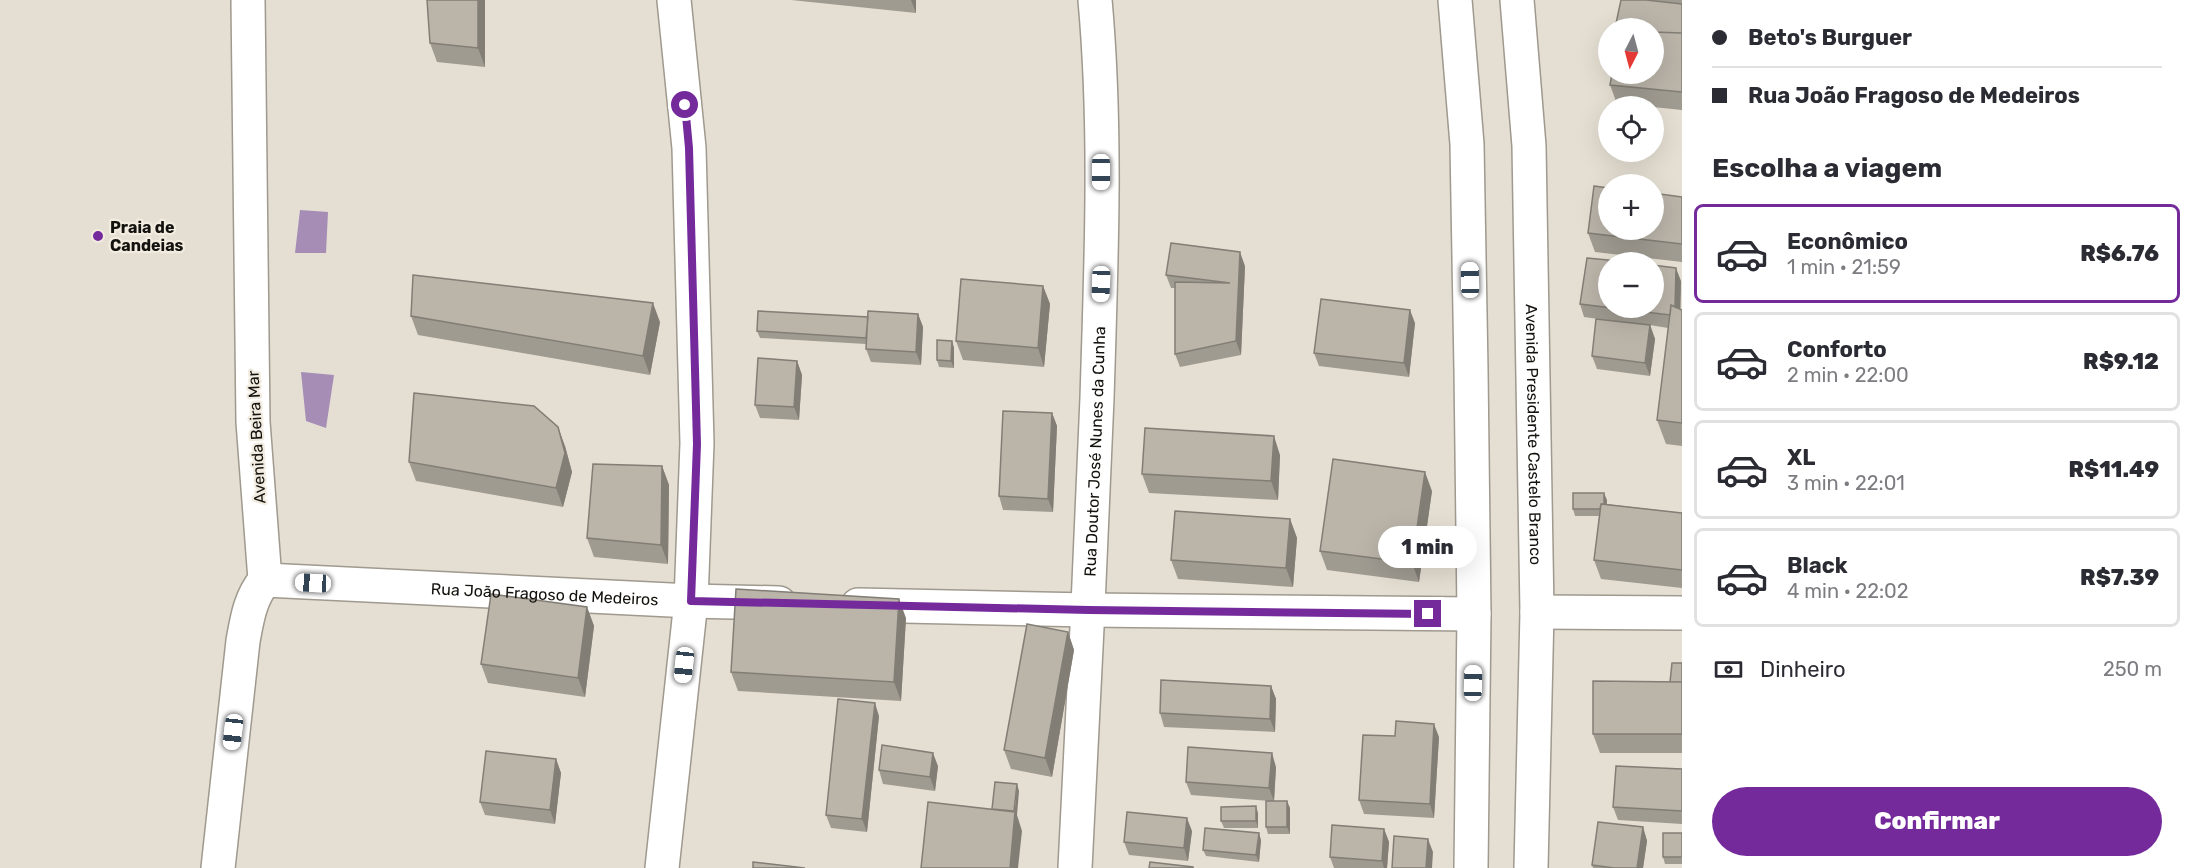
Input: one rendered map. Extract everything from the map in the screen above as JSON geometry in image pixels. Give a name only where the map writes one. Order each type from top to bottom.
[{"type":"street","name":"Avenida Beira Mar","points":[[248,0],[253,422],[265,580]]},
{"type":"street","points":[[662,868],[691,601],[697,444],[689,148],[675,0]]},
{"type":"street","name":"Rua Doutor José Nunes da Cunha","points":[[1075,868],[1089,610],[1102,261],[1100,62],[1095,0]]},
{"type":"street","points":[[1455,0],[1467,144],[1474,614],[1471,868]]},
{"type":"street","name":"Avenida Presidente Castelo Branco","points":[[1517,0],[1529,146],[1537,612],[1531,868]]},
{"type":"street","name":"Rua João Fragoso de Medeiros","points":[[265,580],[691,601],[1089,610],[1474,614]]},
{"type":"street","points":[[218,868],[243,641],[256,591],[265,580]]},
{"type":"street","points":[[1537,612],[1682,613]]},
{"type":"shaded area","points":[[300,210],[328,212],[326,253],[295,253]]},
{"type":"shaded area","points":[[301,372],[334,375],[326,428],[306,421]]},
{"type":"building","points":[[427,0],[478,0],[478,48],[430,43]]},
{"type":"building","points":[[1621,0],[1682,4],[1682,33],[1664,32],[1664,18],[1617,18]]},
{"type":"building","points":[[1664,32],[1682,33],[1682,92],[1610,85],[1664,84]]},
{"type":"building","points":[[1594,186],[1598,187],[1598,234],[1588,233]]},
{"type":"building","points":[[1664,195],[1682,197],[1682,244],[1648,240],[1664,240]]},
{"type":"building","points":[[1171,243],[1240,252],[1236,341],[1175,354],[1175,282],[1230,283],[1166,275]]},
{"type":"building","points":[[1587,258],[1598,259],[1598,306],[1580,304]]},
{"type":"building","points":[[1664,266],[1676,268],[1675,307],[1671,305],[1670,315],[1664,314]]},
{"type":"building","points":[[413,275],[653,303],[643,356],[411,316]]},
{"type":"building","points":[[961,279],[1043,286],[1038,348],[956,341]]},
{"type":"building","points":[[1321,299],[1410,310],[1404,363],[1314,353]]},
{"type":"building","points":[[1671,305],[1682,310],[1682,423],[1657,420]]},
{"type":"building","points":[[758,311],[868,317],[866,338],[757,331]]},
{"type":"building","points":[[868,311],[918,314],[916,352],[866,349]]},
{"type":"building","points":[[1596,319],[1650,325],[1645,363],[1592,356]]},
{"type":"building","points":[[937,340],[952,341],[951,361],[937,360]]},
{"type":"building","points":[[758,358],[797,361],[794,407],[755,405]]},
{"type":"building","points":[[414,393],[534,406],[558,427],[565,453],[556,488],[409,462]]},
{"type":"building","points":[[1003,411],[1052,413],[1048,499],[999,496]]},
{"type":"building","points":[[1145,428],[1274,436],[1271,481],[1142,474]]},
{"type":"building","points":[[1333,459],[1425,472],[1412,563],[1320,551]]},
{"type":"building","points":[[593,464],[662,466],[661,545],[587,538]]},
{"type":"building","points":[[1573,493],[1604,493],[1604,504],[1601,504],[1600,509],[1573,509]]},
{"type":"building","points":[[1601,504],[1682,513],[1682,570],[1594,560]]},
{"type":"building","points":[[1175,511],[1290,519],[1286,568],[1171,560]]},
{"type":"building","points":[[736,589],[899,599],[894,682],[731,672]]},
{"type":"building","points":[[491,594],[587,607],[578,678],[481,664]]},
{"type":"building","points":[[1027,624],[1068,632],[1045,758],[1004,750]]},
{"type":"building","points":[[1672,663],[1682,663],[1682,682],[1670,682]]},
{"type":"building","points":[[1161,680],[1271,686],[1270,719],[1160,713]]},
{"type":"building","points":[[1593,681],[1682,682],[1682,734],[1593,734]]},
{"type":"building","points":[[838,699],[875,703],[862,819],[826,815]]},
{"type":"building","points":[[1396,721],[1434,724],[1430,804],[1359,800],[1363,735],[1395,736]]},
{"type":"building","points":[[882,745],[933,753],[930,777],[879,770]]},
{"type":"building","points":[[1188,747],[1272,753],[1269,788],[1186,782]]},
{"type":"building","points":[[486,751],[556,759],[550,810],[480,802]]},
{"type":"building","points":[[1616,766],[1682,769],[1682,811],[1613,807]]},
{"type":"building","points":[[995,782],[1017,784],[1014,811],[992,809]]},
{"type":"building","points":[[1266,801],[1287,801],[1287,827],[1266,827]]},
{"type":"building","points":[[928,802],[1015,812],[1010,868],[921,868]]},
{"type":"building","points":[[1256,806],[1256,821],[1221,821],[1221,807]]},
{"type":"building","points":[[1127,812],[1187,818],[1184,848],[1124,842]]},
{"type":"building","points":[[1598,822],[1643,827],[1637,868],[1592,865]]},
{"type":"building","points":[[1332,825],[1384,829],[1382,861],[1330,857]]},
{"type":"building","points":[[1205,828],[1259,833],[1256,855],[1203,850]]},
{"type":"building","points":[[1663,833],[1682,833],[1682,857],[1663,857]]},
{"type":"building","points":[[1394,836],[1428,839],[1426,868],[1392,868]]},
{"type":"building","points":[[753,862],[805,868],[753,868]]},
{"type":"building","points":[[1150,862],[1193,867],[1193,868],[1149,868]]},
{"type":"place","name":"Praia de Candeias","points":[[98,236]]},
{"type":"route","points":[[685,105],[689,148],[697,444],[691,601],[1089,610],[1428,614]]}]
